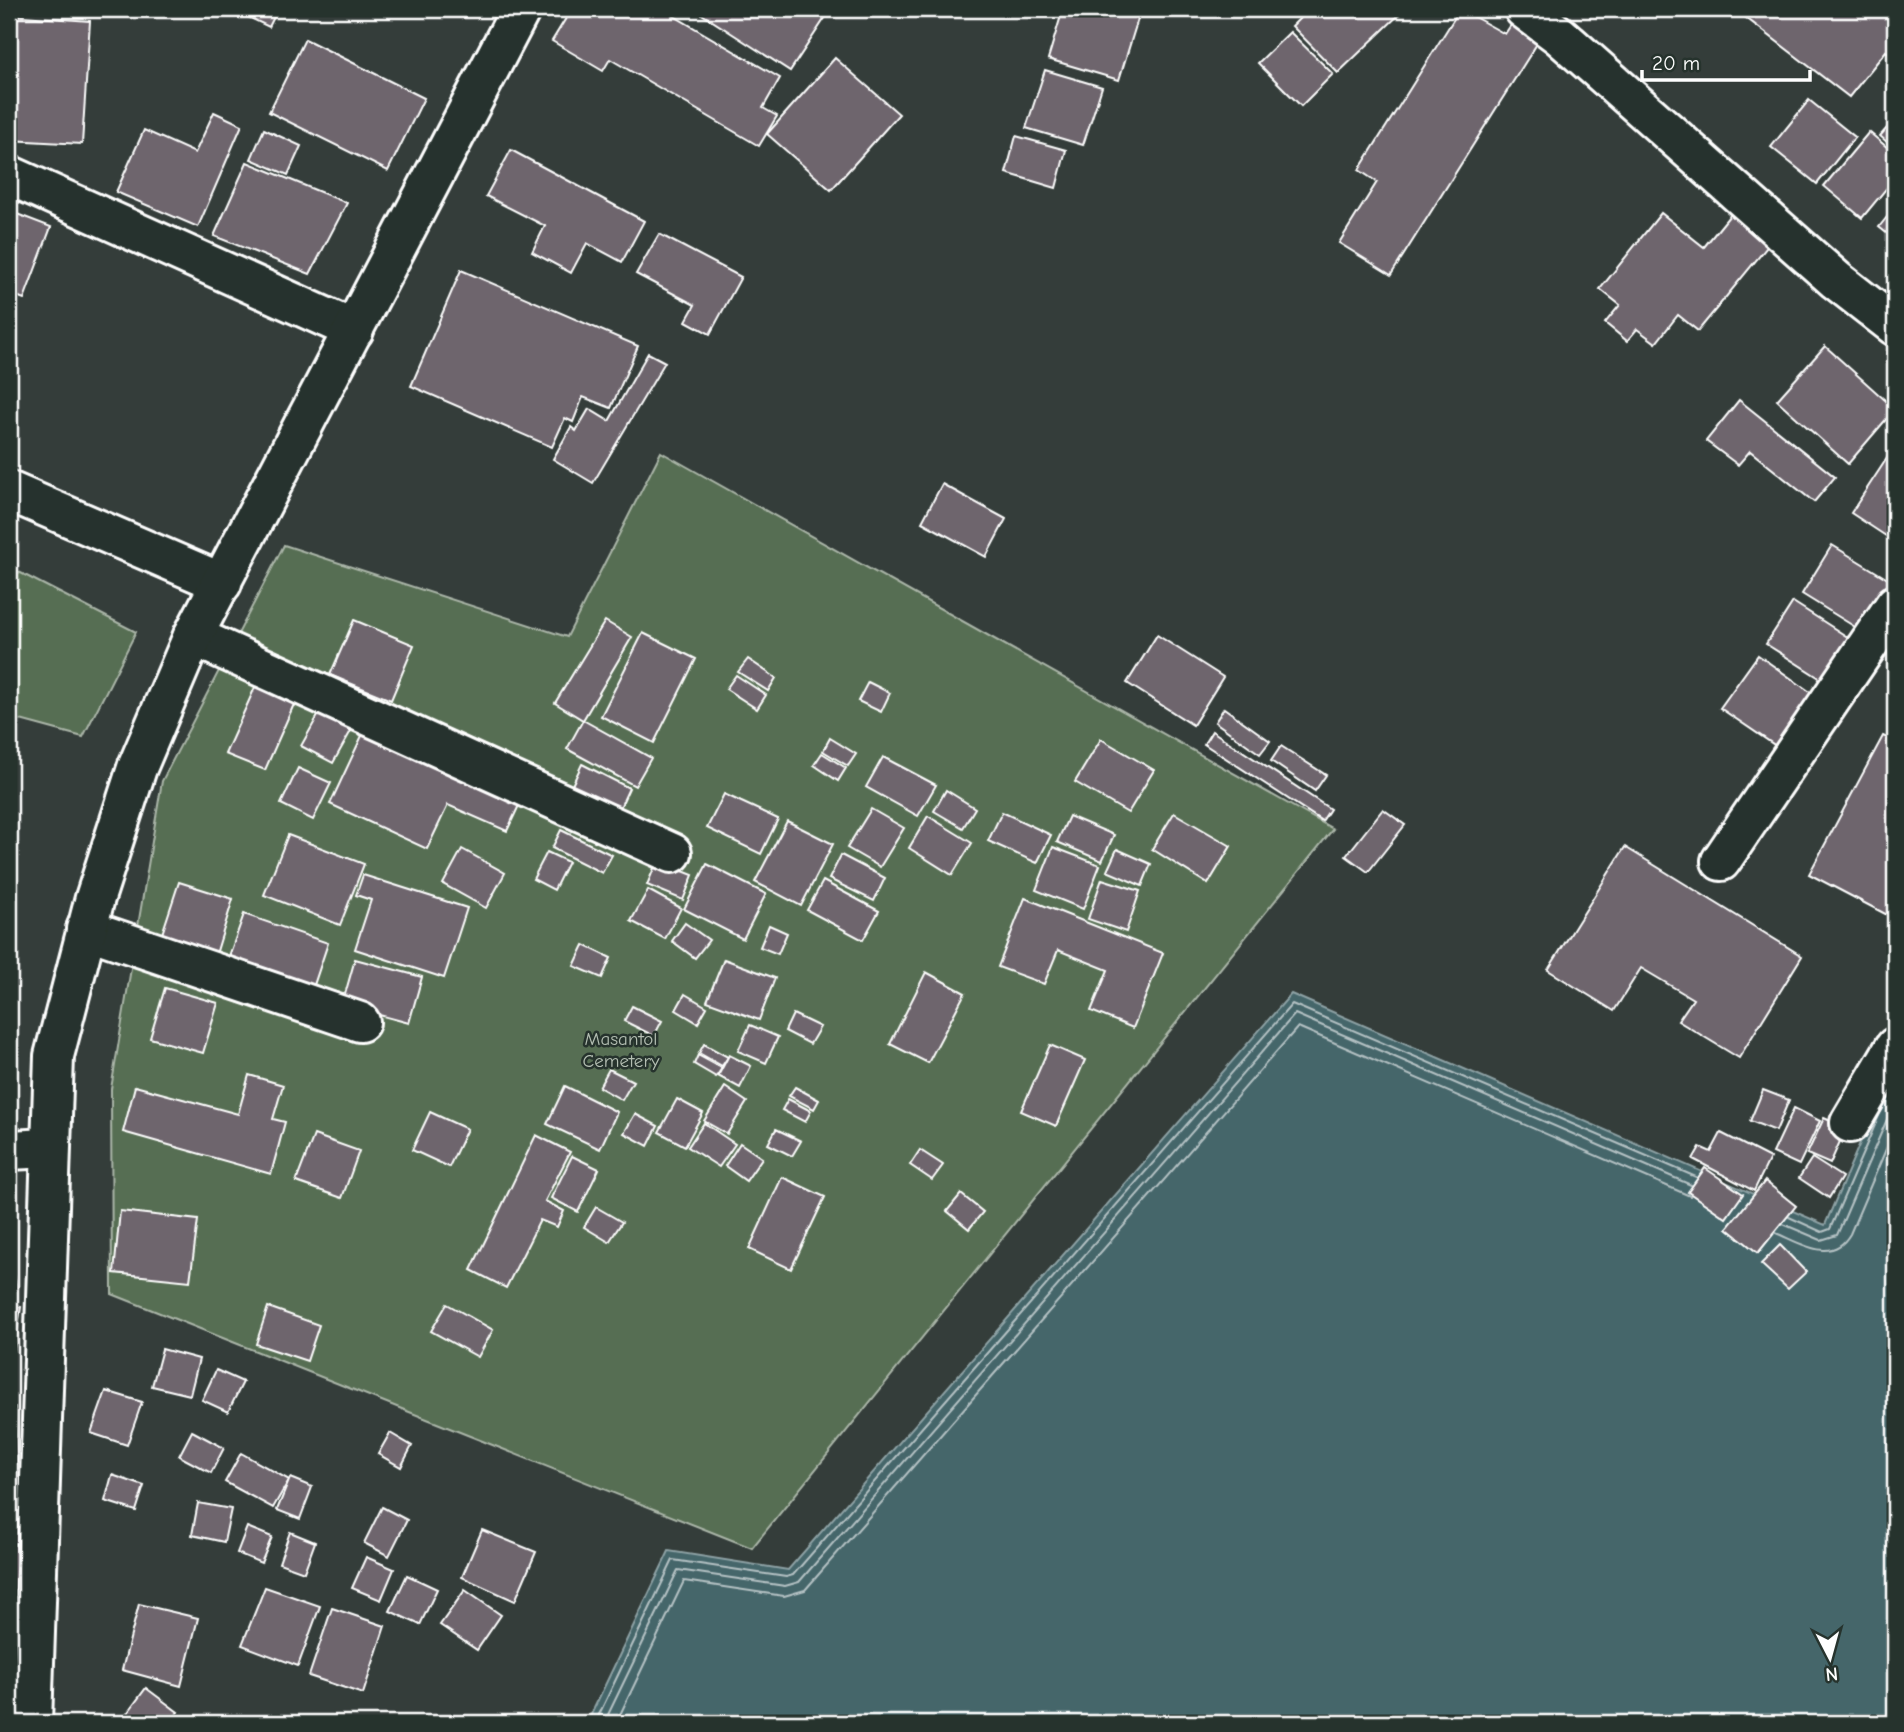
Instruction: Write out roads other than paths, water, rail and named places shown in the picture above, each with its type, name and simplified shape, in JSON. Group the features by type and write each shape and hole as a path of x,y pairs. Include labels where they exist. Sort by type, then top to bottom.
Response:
{"street":[{"path":"32,1723 54,1056 86,929 136,768 193,636 521,9"},
{"path":"1524,9 1560,36 1836,280 1895,326"},
{"path":"9,175 354,330"},
{"path":"9,491 222,583"},
{"path":"1721,861 1895,605"},
{"path":"193,636 672,852"},
{"path":"86,929 360,1022"},
{"path":"1850,1123 1895,1047"},
{"path":"9,1150 50,1148"}],"water":[{"path":"1291,994 1825,1225 1895,1061 1895,1723 587,1723 669,1551 788,1570"}],"park label":[{"name":"Masantol Cemetery","path":"621,1049"}]}
